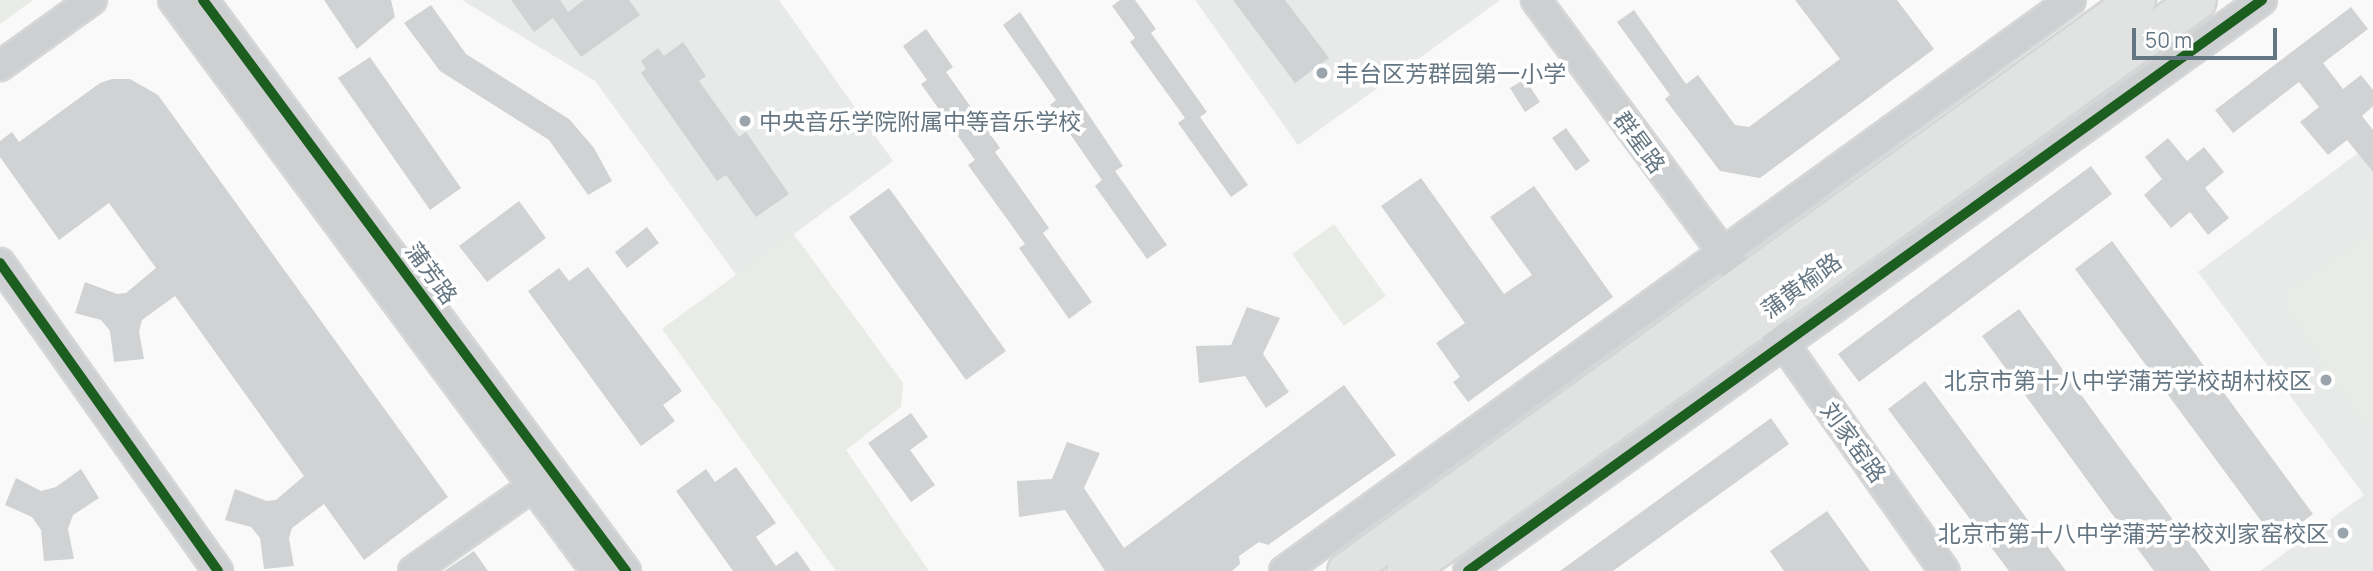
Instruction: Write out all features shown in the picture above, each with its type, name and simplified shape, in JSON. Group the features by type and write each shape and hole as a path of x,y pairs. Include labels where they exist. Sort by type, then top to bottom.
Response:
{"main road":[{"name":"蒲黄榆路","path":"1405,571 2136,0"},
{"name":"蒲黄榆路","path":"1346,571 2197,0"}],"street":[{"path":"0,66 92,0"},
{"name":"蒲芳路","path":"173,0 596,571"},
{"name":"蒲芳路","path":"204,0 626,571"},
{"name":"群星路","path":"1536,0 1754,298"},
{"path":"1284,571 2071,0"},
{"path":"1468,571 2262,0"},
{"path":"0,264 218,571"},
{"name":"刘家窑路","path":"1754,298 1784,345 1945,571"},
{"path":"413,571 533,486"}],"shaded area":[{"path":"0,0 33,0 0,24"},
{"name":"中央音乐学院附属中等音乐学校","path":"462,0 779,0 893,161 737,276 595,81"},
{"name":"丰台区芳群园第一小学","path":"1195,0 1499,0 1499,1 1298,145"},
{"name":"北京市第十八中学蒲芳学校胡村校区","path":"2373,142 2373,571 2260,571 2364,495 2198,272"},
{"path":"1334,224 1386,296 1344,326 1292,254"},
{"path":"2373,231 2373,426 2361,420 2288,310 2285,293"},
{"path":"793,233 903,383 901,407 846,450 929,571 836,571 662,329"}],"building":[{"path":"324,0 391,0 395,17 357,49"},
{"path":"511,0 560,0 568,12 584,0 629,0 640,15 581,57 553,18 534,32"},
{"path":"1120,0 1135,0 1156,29 1151,33 1207,112 1200,117 1248,185 1231,197 1178,123 1185,118 1130,42 1135,38 1112,6"},
{"path":"1233,0 1285,0 1329,58 1295,83"},
{"path":"1795,0 1897,0 1934,49 1760,178 1720,171 1665,99 1670,95 1617,22 1634,10 1686,84 1698,75 1735,125 1749,127 1840,59"},
{"path":"431,5 466,54 569,119 594,148 612,181 588,195 549,140 440,71 404,23"},
{"path":"2351,7 2368,29 2323,63 2343,89 2361,75 2373,90 2373,106 2362,116 2373,130 2373,172 2347,140 2328,155 2300,122 2319,107 2299,82 2233,133 2215,110"},
{"path":"1020,12 1123,166 1115,171 1167,245 1147,259 1095,186 1102,180 1050,105 1056,100 1003,25"},
{"path":"926,29 953,67 946,72 1000,148 995,152 1049,228 1043,233 1092,302 1069,319 1019,248 1025,244 968,165 975,160 921,84 927,80 903,46"},
{"path":"683,42 706,76 699,81 739,137 746,132 789,194 756,217 726,175 717,181 641,73 646,69 641,61 658,48 664,56"},
{"path":"370,57 461,188 430,210 338,78"},
{"path":"112,79 130,79 158,95 448,497 364,560 324,504 292,528 289,538 294,566 264,569 260,538 251,527 225,520 235,489 267,501 276,500 304,476 175,296 142,320 139,331 144,359 114,362 110,331 101,320 75,313 85,282 117,294 126,293 156,268 109,203 59,240 0,157 0,141 12,132 19,142 100,83"},
{"path":"1525,79 1540,102 1525,112 1510,88"},
{"path":"1566,128 1590,161 1576,171 1552,138"},
{"path":"2168,138 2187,161 2204,147 2224,172 2205,188 2229,218 2208,235 2190,212 2171,228 2144,195 2162,179 2145,157"},
{"path":"2091,166 2112,194 1859,382 1838,354"},
{"path":"1421,178 1504,294 1532,275 1490,217 1534,186 1613,297 1468,402 1453,382 1460,377 1436,343 1465,323 1381,206"},
{"path":"889,188 1006,351 966,380 849,217"},
{"path":"519,201 546,238 487,282 459,246"},
{"path":"647,227 659,243 627,268 615,252"},
{"path":"2112,241 2313,514 2276,541 2075,269"},
{"path":"588,267 682,391 663,405 675,421 641,446 528,291 559,268 569,281"},
{"path":"1247,307 1280,318 1263,354 1289,392 1266,408 1245,376 1199,383 1196,346 1231,345"},
{"path":"2019,309 2211,571 2154,571 2090,484 1982,336"},
{"path":"1925,381 2066,571 2009,571 1888,409"},
{"path":"1344,385 1396,455 1268,545 1259,542 1239,556 1240,564 1232,571 1105,571 1065,510 1019,517 1017,481 1052,479 1067,442 1100,453 1084,488 1124,548"},
{"path":"911,413 928,437 910,450 935,485 911,502 868,443"},
{"path":"1771,418 1789,444 1613,571 1560,571"},
{"path":"736,467 776,523 756,537 776,566 797,551 811,571 733,571 676,491 706,469 715,482"},
{"path":"81,469 99,498 73,515 68,529 74,559 44,561 41,530 32,517 5,505 16,478 41,491 56,487"},
{"path":"1827,511 1870,571 1784,571 1770,551"},
{"path":"474,551 488,571 444,571"}],"cycle path":[{"path":"203,0 626,571"},
{"path":"1468,571 2262,0"},
{"path":"0,263 218,571"}],"place":[{"name":"丰台区芳群园第一小学","path":"1322,73"},
{"name":"中央音乐学院附属中等音乐学校","path":"745,121"},
{"name":"北京市第十八中学蒲芳学校胡村校区","path":"2326,380"},
{"name":"北京市第十八中学蒲芳学校刘家窑校区","path":"2343,533"}]}
